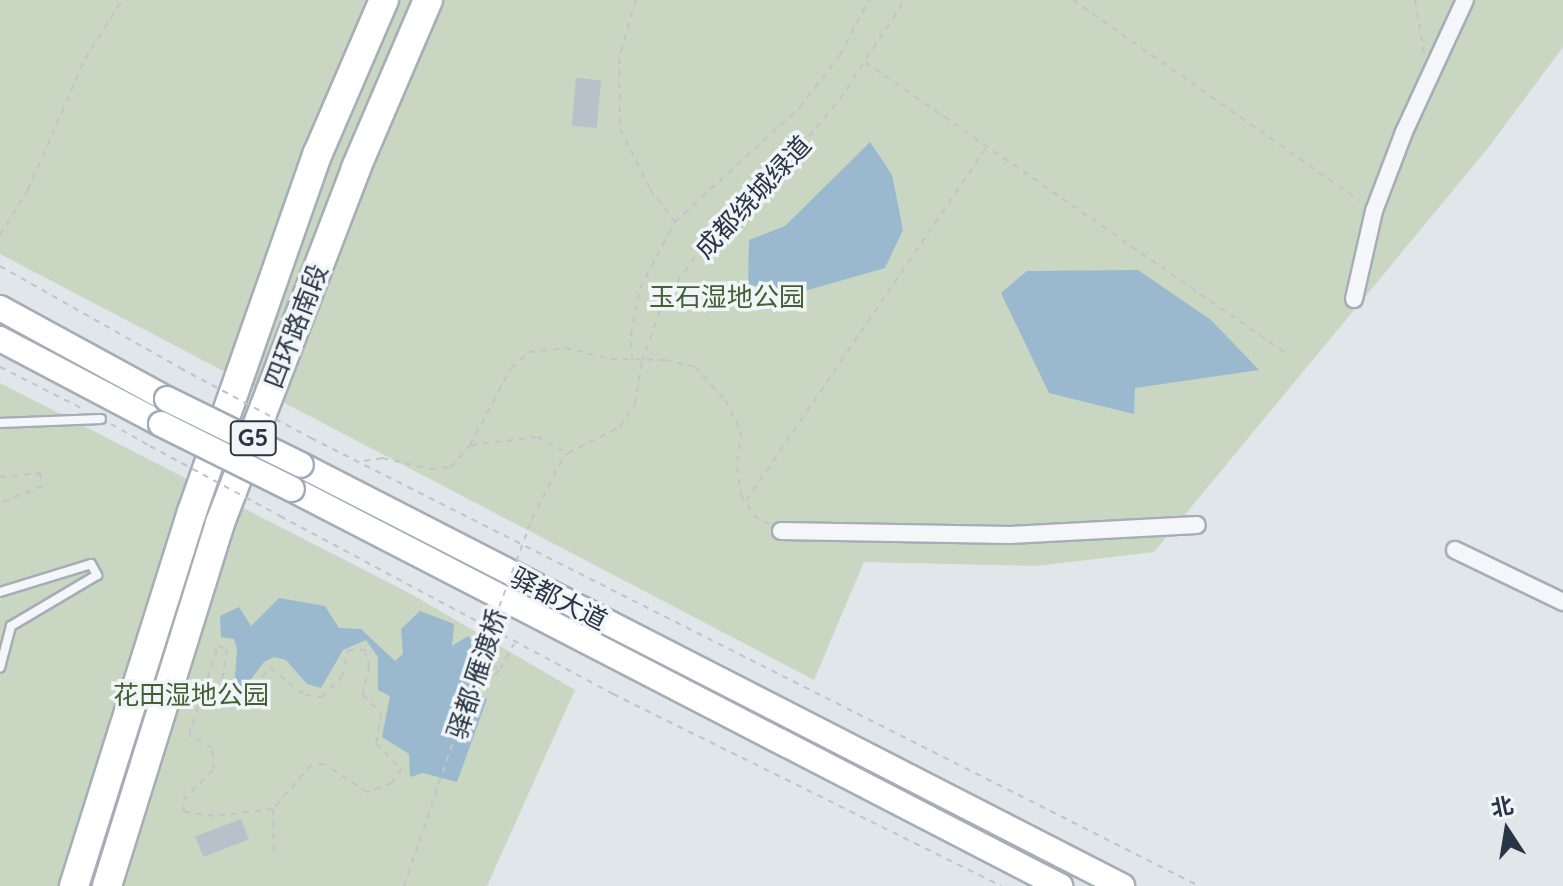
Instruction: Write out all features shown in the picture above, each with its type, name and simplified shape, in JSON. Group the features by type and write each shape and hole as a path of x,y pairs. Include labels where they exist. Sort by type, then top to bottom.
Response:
{"highway":[{"name":"四环路南段","path":"74,886 203,482 318,153 384,0"},
{"name":"四环路南段","path":"107,886 220,523 356,168 428,0"}],"main road":[{"name":"驿都大道","path":"0,308 167,399 1122,886"},
{"name":"驿都大道","path":"0,339 156,435 292,489 1060,886"}],"street":[{"path":"1354,299 1374,211 1432,65 1465,0"},
{"path":"781,531 1010,535 1197,525"},
{"path":"1455,550 1563,602"}],"lane":[{"path":"0,423 101,419"},
{"path":"0,592 91,564 97,575 11,626 0,668"}],"path":[{"path":"0,235 28,190 85,59 122,0"},
{"path":"636,0 619,58 620,129 650,189 675,222"},
{"path":"632,361 631,335 640,288 675,222 800,107 840,55 869,0"},
{"name":"成都绕城绿道","path":"559,465 568,453 620,427 635,404 642,362 663,301 709,238 778,173 864,62 905,0"},
{"path":"1073,0 1374,211"},
{"path":"1415,0 1420,48 1432,65"},
{"path":"864,62 1287,354"},
{"path":"746,502 987,146"},
{"path":"0,266 311,438 1199,886"},
{"path":"362,463 382,458 431,469 451,467 470,445 511,368 529,352 565,348 632,361 695,367 725,400 741,432 737,467 746,502 754,516 781,531"},
{"path":"0,367 101,419 156,435 280,516 515,643 1001,886"},
{"path":"470,445 537,437 568,453"},
{"name":"驿都·雁渡桥","path":"404,886 532,519 559,465"},
{"path":"0,477 40,473 42,486 0,503"},
{"path":"481,668 493,665 499,670 493,677 487,672 492,665 500,669 515,643"},
{"path":"273,809 214,816 184,812 183,800 214,769 212,748 189,735 218,646 227,649 220,694 236,699 248,696 270,668 305,695 322,697 342,677 348,650 365,650 369,666 363,695 381,713 376,744 402,769 398,777 380,790 367,792 324,764 311,765 273,809 274,853"}],"green space":[{"name":"玉石湿地公园","path":"0,0 1563,0 1563,47 1488,148 1154,552 1037,566 864,562 814,680 0,254"},
{"name":"花田湿地公园","path":"0,383 411,594 575,690 487,886 0,886"}],"water":[{"path":"870,142 892,175 903,230 885,268 801,292 748,285 749,240 785,226"},
{"path":"1138,270 1211,320 1259,370 1135,388 1134,414 1049,393 1001,293 1027,271"},
{"path":"279,598 325,606 339,628 361,629 395,661 403,654 401,629 420,611 454,624 452,646 468,636 483,653 470,689 487,699 457,782 423,773 410,777 409,754 382,737 390,696 378,690 378,657 366,640 343,650 321,688 307,684 286,660 274,657 264,662 242,691 234,692 237,649 234,639 221,637 220,616 239,607 251,626"}],"building":[{"path":"576,78 601,80 597,128 572,126"},
{"path":"241,819 249,840 203,857 195,837"}]}
